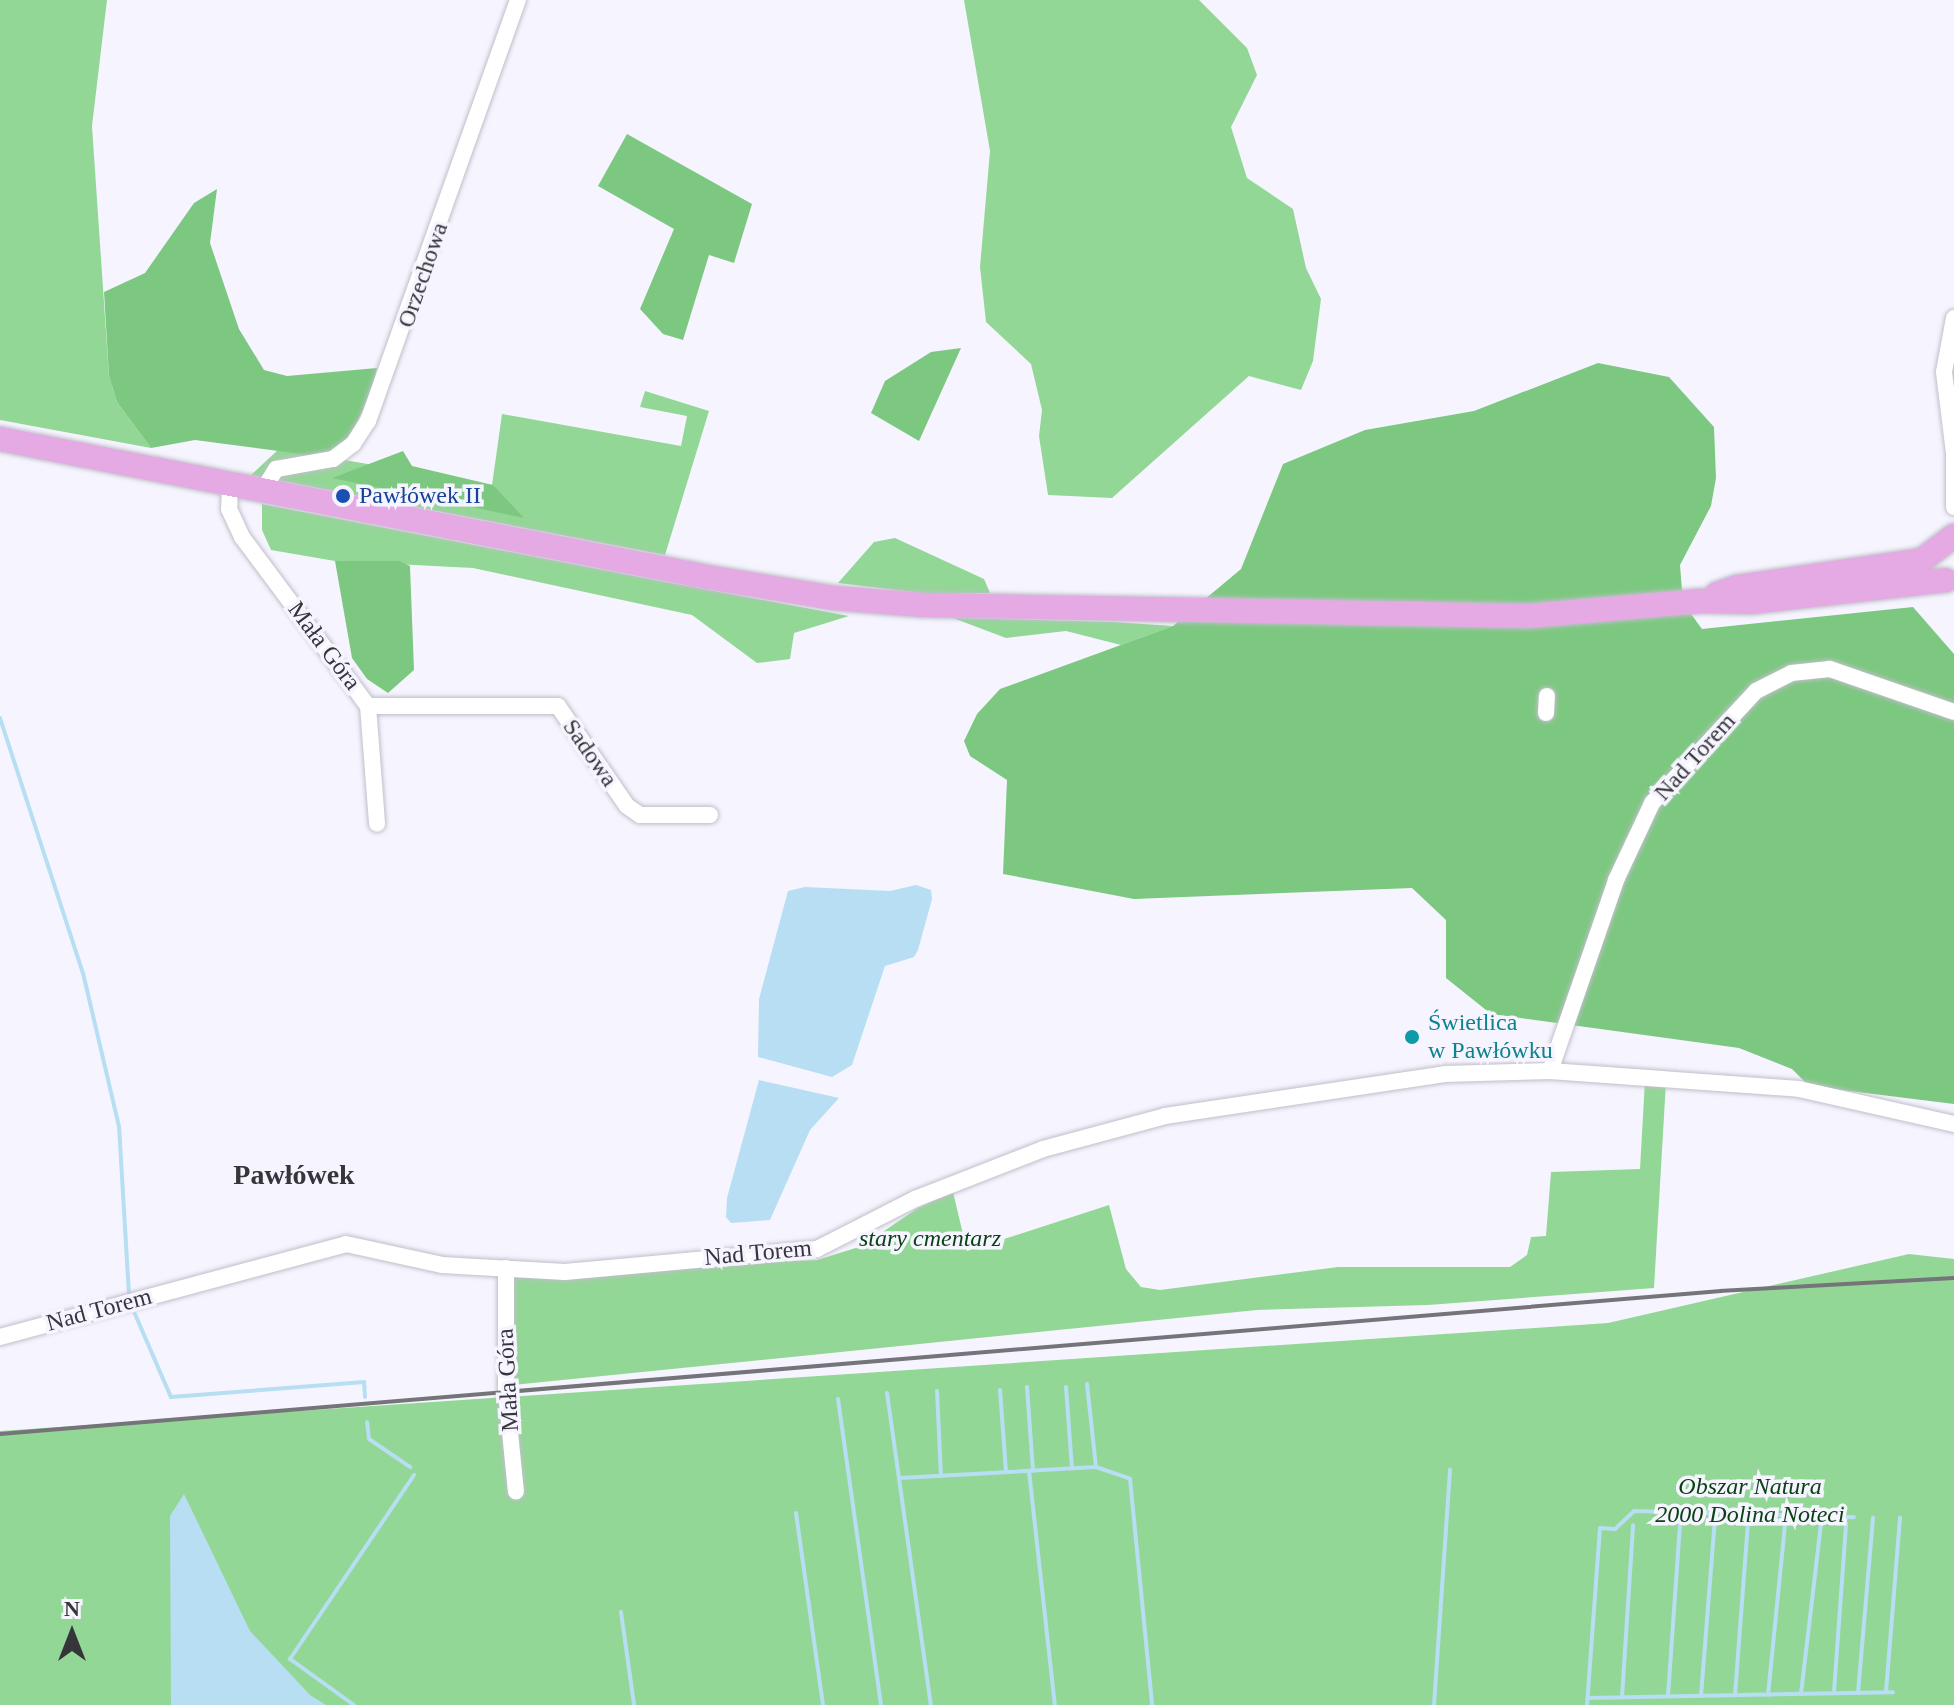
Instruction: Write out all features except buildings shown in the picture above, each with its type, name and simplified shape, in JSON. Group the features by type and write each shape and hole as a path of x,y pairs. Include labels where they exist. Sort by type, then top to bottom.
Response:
{"highway":[{"path":"0,439 707,577 857,600 1452,616 1571,613 1700,601 1751,602 1907,581 1950,584 1948,538"},
{"path":"1700,601 1737,587 1922,560 1948,538"}],"street":[{"name":"Orzechowa","path":"263,490 276,469 333,459 353,444 368,421 518,0"},
{"path":"1954,318 1944,372 1954,454 1954,507"},
{"name":"Mała Góra","path":"230,485 229,509 242,537 368,706 377,824"},
{"name":"Nad Torem","path":"1550,1071 1616,880 1652,803 1750,696 1791,673 1830,669 1954,712"},
{"name":"Sadowa","path":"368,706 558,706 627,806 640,815 710,815"},
{"name":"Nad Torem","path":"0,1337 346,1244 442,1265 591,1270 817,1249 915,1199 1043,1149 1165,1116 1445,1074 1550,1071 1799,1089 1954,1124"},
{"name":"Mała Góra","path":"506,1268 506,1392 516,1492"}],"green space":[{"path":"0,0 107,0 92,126 109,376 117,402 151,448 0,420"},
{"path":"964,0 1199,0 1247,48 1257,75 1231,127 1247,178 1293,209 1306,268 1321,299 1313,361 1301,390 1249,376 1112,498 1048,495 1039,436 1042,410 1031,364 986,322 980,267 990,151"},
{"path":"627,134 752,204 734,263 709,255 683,340 663,334 640,309 674,229 598,186"},
{"path":"217,189 210,243 239,329 264,370 287,376 377,368 371,394 349,438 324,457 195,440 151,448 117,402 109,376 104,292 145,273 194,203"},
{"path":"961,348 919,441 871,413 885,381 931,352"},
{"path":"1598,363 1669,377 1714,427 1716,478 1711,506 1680,565 1683,603 1702,629 1913,607 1954,654 1954,1104 1809,1086 1792,1069 1739,1048 1491,1014 1446,978 1446,920 1412,888 1134,899 1003,874 1007,780 970,756 964,741 977,714 1000,689 1173,626 1241,569 1283,464 1365,430 1474,411"},
{"path":"645,391 709,411 665,555 251,475 279,449 492,485 502,414 681,446 687,416 640,407"},
{"path":"403,451 412,466 493,485 524,518 332,478"},
{"path":"262,504 849,616 794,633 790,659 757,663 692,615 473,568 335,561 271,550 262,530"},
{"path":"895,538 984,579 990,593 929,594 838,583 874,542"},
{"path":"335,561 399,561 410,566 414,670 388,693 367,679 352,658"},
{"path":"953,618 1173,626 1121,645 1066,631 1006,638"},
{"name":"stary cmentarz","path":"1645,1080 1666,1082 1654,1288 1428,1305 1257,1310 513,1385 513,1274 817,1260 862,1246 918,1208 953,1192 967,1251 1109,1205 1126,1269 1141,1287 1160,1290 1338,1267 1510,1267 1527,1255 1531,1237 1546,1236 1551,1172 1640,1169"},
{"name":"Obszar Natura 2000 Dolina Noteci","path":"1909,1254 1954,1259 1954,1705 0,1705 0,1431 1608,1323"}],"water":[{"path":"916,885 931,890 932,899 918,950 914,957 885,966 852,1065 832,1077 758,1057 759,999 788,891 805,887 890,891"},
{"path":"759,1080 839,1098 810,1130 770,1220 731,1223 726,1217 727,1198"},
{"path":"184,1494 250,1631 310,1695 326,1705 171,1705 170,1516"}],"waterway":[{"path":"1954,363 1954,388"},
{"path":"0,718 83,973 119,1126 129,1294"},
{"path":"135,1314 171,1397 364,1382 365,1397"},
{"path":"1087,1384 1096,1467"},
{"path":"1027,1387 1033,1471"},
{"path":"1066,1387 1072,1468"},
{"path":"1000,1390 1006,1471"},
{"path":"937,1391 941,1476"},
{"path":"887,1393 931,1705"},
{"path":"838,1399 881,1705"},
{"path":"367,1422 369,1439 410,1467"},
{"path":"900,1478 1096,1467 1130,1479 1152,1705"},
{"path":"1434,1705 1450,1470"},
{"path":"1029,1471 1055,1705"},
{"path":"354,1705 290,1659 414,1475"},
{"path":"1587,1705 1600,1528 1615,1529 1634,1511 1854,1517"},
{"path":"796,1513 823,1705"},
{"path":"1858,1693 1873,1518"},
{"path":"1886,1692 1900,1518"},
{"path":"1701,1696 1715,1519"},
{"path":"1668,1696 1680,1523"},
{"path":"1735,1695 1748,1523"},
{"path":"1801,1694 1821,1523"},
{"path":"1834,1692 1846,1523"},
{"path":"1768,1695 1785,1524"},
{"path":"1622,1697 1633,1525"},
{"path":"621,1612 634,1705"},
{"path":"1588,1698 1893,1692"}],"railway":[{"path":"0,1434 1721,1291 1954,1278"}],"place":[{"name":"Pawłówek II","path":"343,496"},
{"name":"Świetlica w Pawłówku","path":"1412,1037"}],"district":[{"name":"Pawłówek","path":"294,1175"}]}
